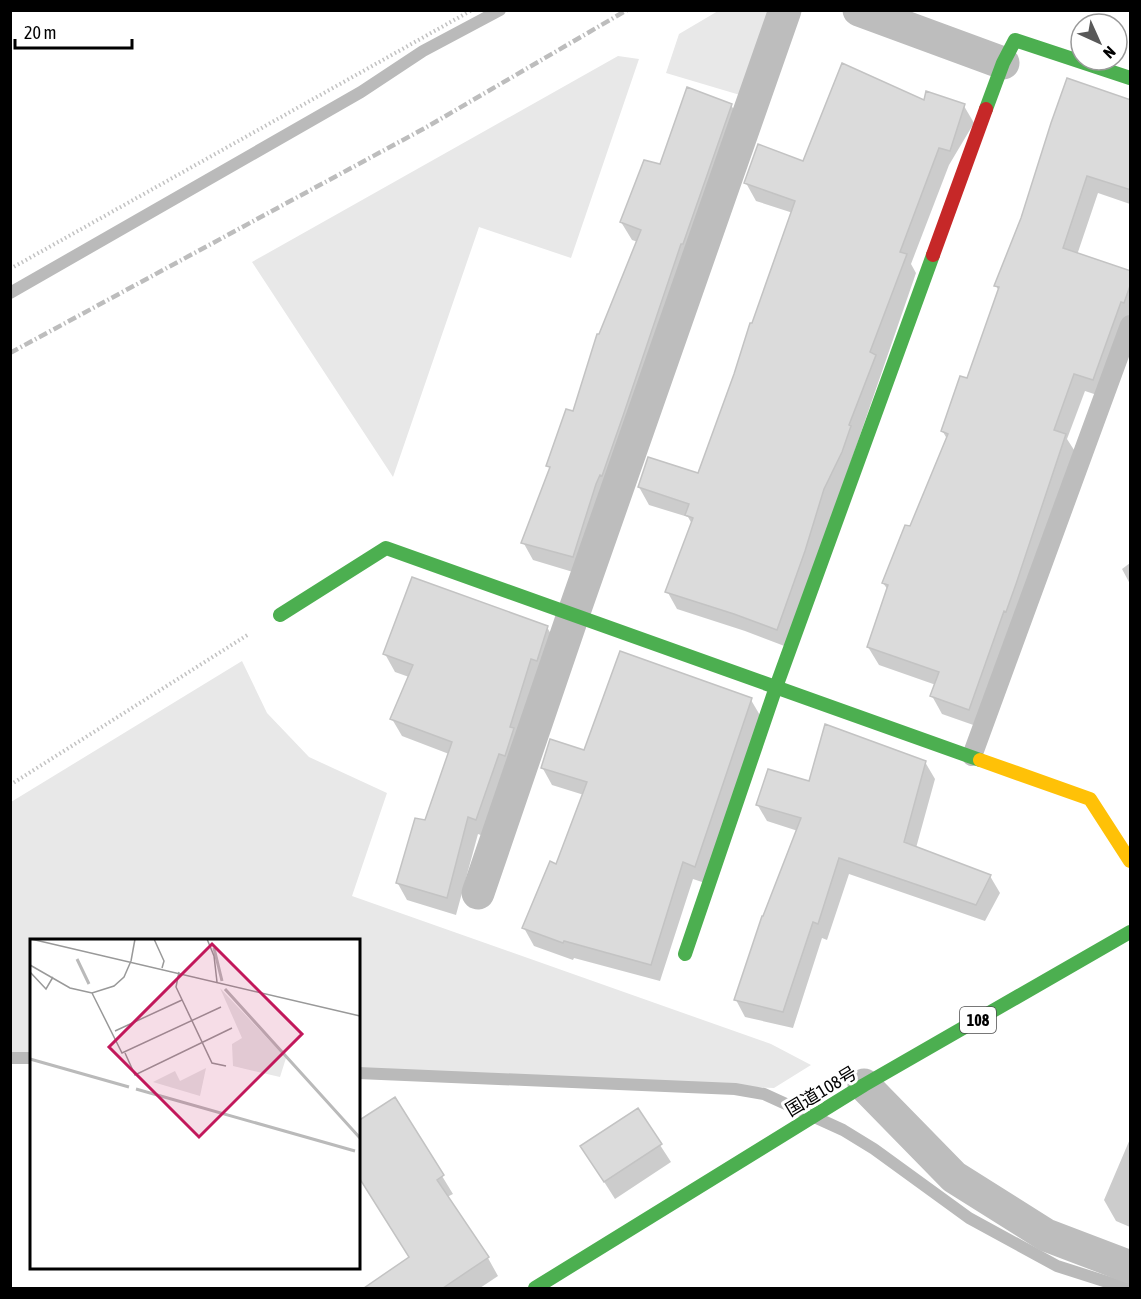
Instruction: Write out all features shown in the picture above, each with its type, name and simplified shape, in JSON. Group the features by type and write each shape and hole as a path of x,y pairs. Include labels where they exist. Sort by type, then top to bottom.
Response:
{"main road":[{"path":"685,954 776,687 1003,63 1015,40 1131,78"},
{"path":"280,615 386,548 1090,799 1131,861"},
{"name":"国道108号","path":"535,1288 864,1085 1131,932"}],"street":[{"path":"478,893 785,10"},
{"path":"859,10 1003,63"},
{"path":"864,1085 954,1177 1046,1235 1131,1267"}],"lane":[{"path":"972,756 1131,325"}],"path":[{"path":"10,269 472,10"},
{"path":"10,785 280,615"}],"shaded area":[{"path":"718,11 771,11 740,95 666,73 679,34"},
{"path":"618,56 639,59 571,258 479,227 393,477 252,262"},
{"path":"242,661 267,713 309,757 387,793 352,896 771,1044 811,1065 774,1088 360,1069 360,939 30,939 30,1053 11,1052 11,802"}],"building":[{"path":"842,63 924,100 926,91 965,104 950,151 939,148 900,252 907,254 870,352 876,355 849,425 851,426 842,452 824,489 777,630 665,592 693,518 685,515 689,504 638,487 648,457 698,473 795,201 744,183 758,144 803,161"},
{"path":"1067,78 1131,100 1131,190 1087,176 1063,248 1131,271 1131,283 1124,303 1121,302 1093,380 1074,374 1054,430 1066,434 1016,584 1006,612 1004,611 969,710 930,696 939,672 867,647 888,585 882,583 905,525 910,526 948,434 941,431 960,376 967,378 999,287 994,286 1021,218"},
{"path":"687,87 732,104 683,244 681,244 602,476 600,475 596,484 573,557 521,543 550,467 546,466 566,409 573,411 597,334 599,334 641,230 620,222 644,160 660,164"},
{"path":"412,577 548,626 537,661 531,659 510,727 514,728 505,756 499,754 476,820 468,817 447,898 396,883 415,818 425,820 452,742 390,719 413,665 383,654"},
{"path":"620,651 752,698 695,867 683,862 651,965 564,941 563,943 522,928 550,861 556,864 587,782 541,768 550,739 584,750"},
{"path":"825,724 926,761 904,842 991,875 976,905 839,858 818,924 813,922 783,1012 734,1000 762,916 801,818 756,805 768,769 809,781"},
{"path":"395,1097 444,1175 437,1180 489,1257 443,1288 364,1288 409,1257 360,1179 360,1120"},
{"path":"638,1108 662,1144 604,1182 580,1146"}],"waterway":[{"path":"10,293 361,92 423,51 500,10"},
{"path":"10,1058 30,1058"},
{"path":"360,1073 735,1089 764,1094 843,1130 874,1149 969,1218 1057,1266 1126,1288"}],"railway":[{"path":"10,353 425,128 627,10"}],"traffic: fast":[{"path":"986,109 1003,63 1015,40 1130,78"},
{"path":"685,954 776,687 933,255"},
{"path":"280,615 386,548 980,760"},
{"path":"535,1288 864,1085 1130,932"}],"traffic: slow":[{"path":"980,760 1090,799 1130,861"}],"traffic: jam":[{"path":"933,255 986,109"}]}
